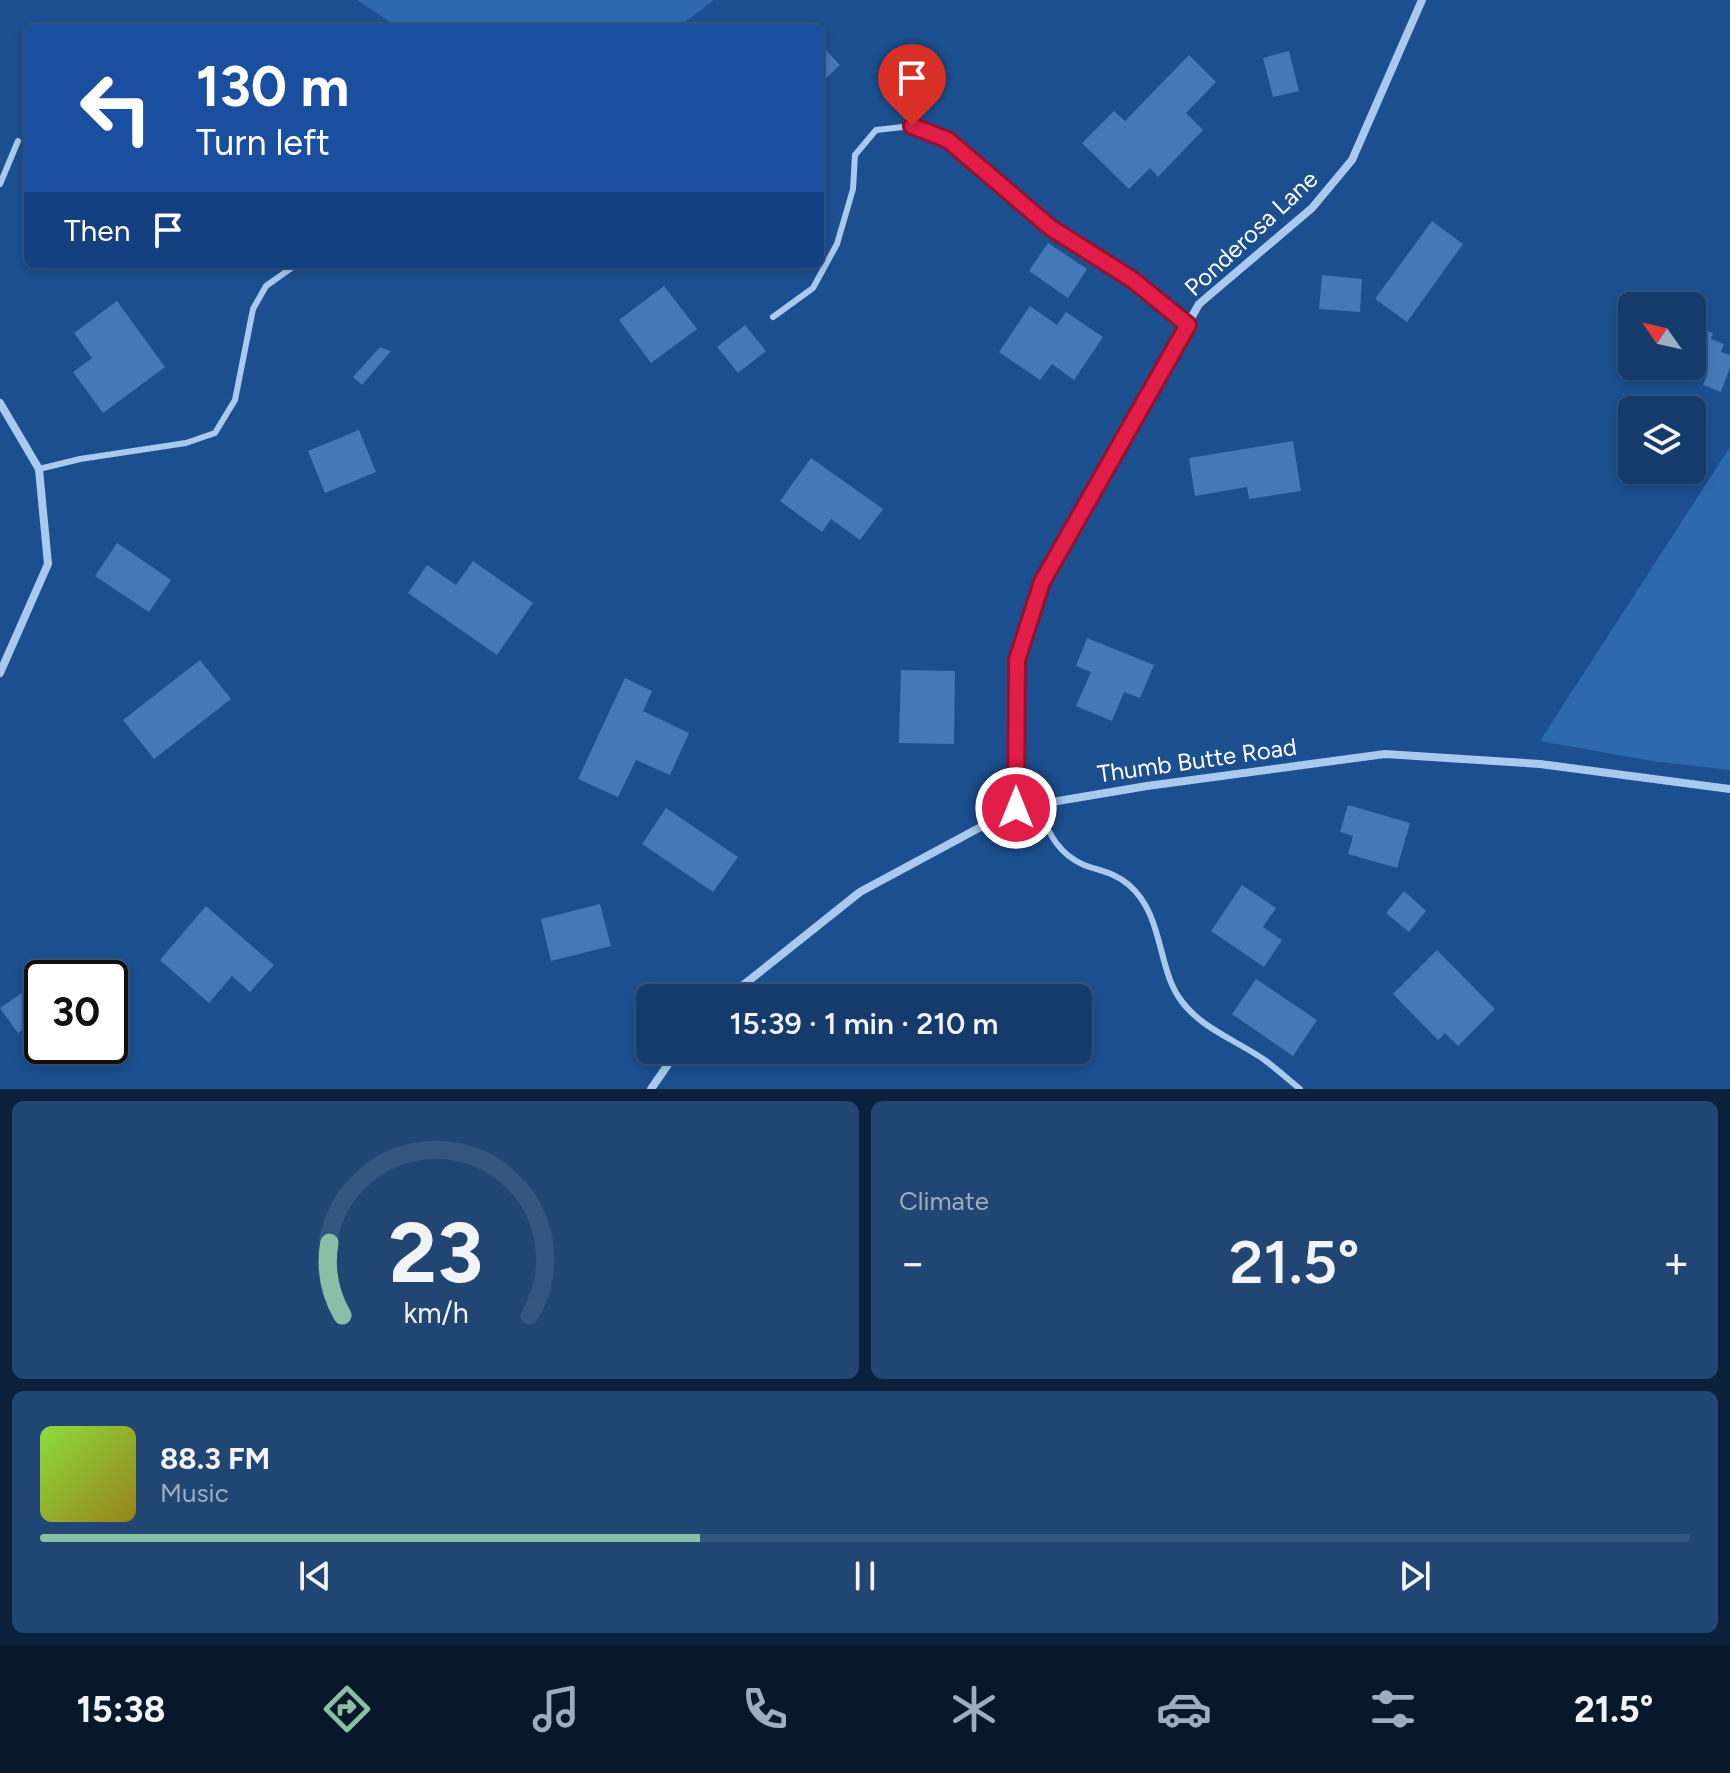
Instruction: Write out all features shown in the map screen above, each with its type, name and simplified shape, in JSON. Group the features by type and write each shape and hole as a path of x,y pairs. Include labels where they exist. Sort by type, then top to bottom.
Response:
{"street":[{"name":"Ponderosa Lane","path":"1016,808 1017,660 1042,582 1199,304 1312,208 1352,160 1422,0"},
{"path":"0,403 39,469 48,564 0,673"},
{"name":"Thumb Butte Road","path":"745,984 860,892 1016,808 1036,804 1385,754 1540,764 1730,789"},
{"path":"651,1089 668,1064"}],"lane":[{"path":"824,268 837,244 853,189 855,155 876,130 912,126 948,140 1051,228 1133,280 1188,325"},
{"path":"0,184 18,141"},
{"path":"39,469 80,459 186,443 215,433 235,400 253,309 266,286 291,268"},
{"path":"773,317 813,288 824,268"},
{"path":"1036,804 1053,841 1065,854 1113,874 1130,885 1144,902 1176,994 1192,1015 1265,1061 1300,1089"}],"shaded area":[{"path":"357,0 714,0 682,24 393,24"},
{"path":"1730,447 1730,770 1652,761 1540,741"}],"building":[{"path":"824,48 840,65 824,80"},
{"path":"1289,51 1299,91 1273,97 1263,58"},
{"path":"1189,55 1216,82 1186,113 1203,130 1158,177 1150,168 1129,189 1082,143 1114,111 1125,121"},
{"path":"1432,221 1463,244 1407,322 1375,299"},
{"path":"1048,243 1087,269 1068,298 1029,271"},
{"path":"1322,275 1362,279 1360,312 1319,309"},
{"path":"664,286 697,329 651,363 619,320"},
{"path":"117,301 165,367 103,413 73,372 92,358 74,333"},
{"path":"1030,306 1057,325 1066,312 1103,337 1074,380 1052,364 1040,380 999,352"},
{"path":"745,325 766,351 738,373 717,347"},
{"path":"1706,330 1713,333 1711,339 1724,344 1721,352 1730,355 1730,367 1721,392 1703,385 1708,372"},
{"path":"380,347 391,351 362,385 353,377"},
{"path":"359,430 376,472 325,493 308,451"},
{"path":"1293,441 1301,491 1249,499 1247,487 1195,496 1189,458"},
{"path":"811,458 883,509 860,540 831,519 822,532 780,501"},
{"path":"117,543 171,580 149,612 95,576"},
{"path":"473,561 533,603 497,655 408,593 427,565 456,585"},
{"path":"1087,638 1154,665 1140,698 1124,692 1112,721 1076,706 1091,672 1076,666"},
{"path":"200,660 231,699 154,759 123,720"},
{"path":"901,670 955,671 954,744 899,743"},
{"path":"625,678 652,691 643,711 689,733 670,775 636,760 618,797 578,779"},
{"path":"1348,805 1410,823 1397,868 1348,854 1353,836 1340,832"},
{"path":"666,808 738,857 713,892 642,844"},
{"path":"1242,885 1276,908 1263,927 1282,940 1264,967 1211,931"},
{"path":"1404,891 1426,911 1409,932 1386,913"},
{"path":"600,904 611,946 551,961 541,919"},
{"path":"206,906 274,965 250,992 232,976 209,1003 160,960"},
{"path":"1437,950 1495,1009 1458,1046 1445,1033 1438,1040 1393,994"},
{"path":"1256,979 1317,1020 1293,1056 1232,1014"},
{"path":"22,993 24,1029 18,1033 0,1008"}],"route":[{"path":"912,126 948,140 1051,228 1133,280 1188,325 1042,582 1017,660 1016,808"}]}
